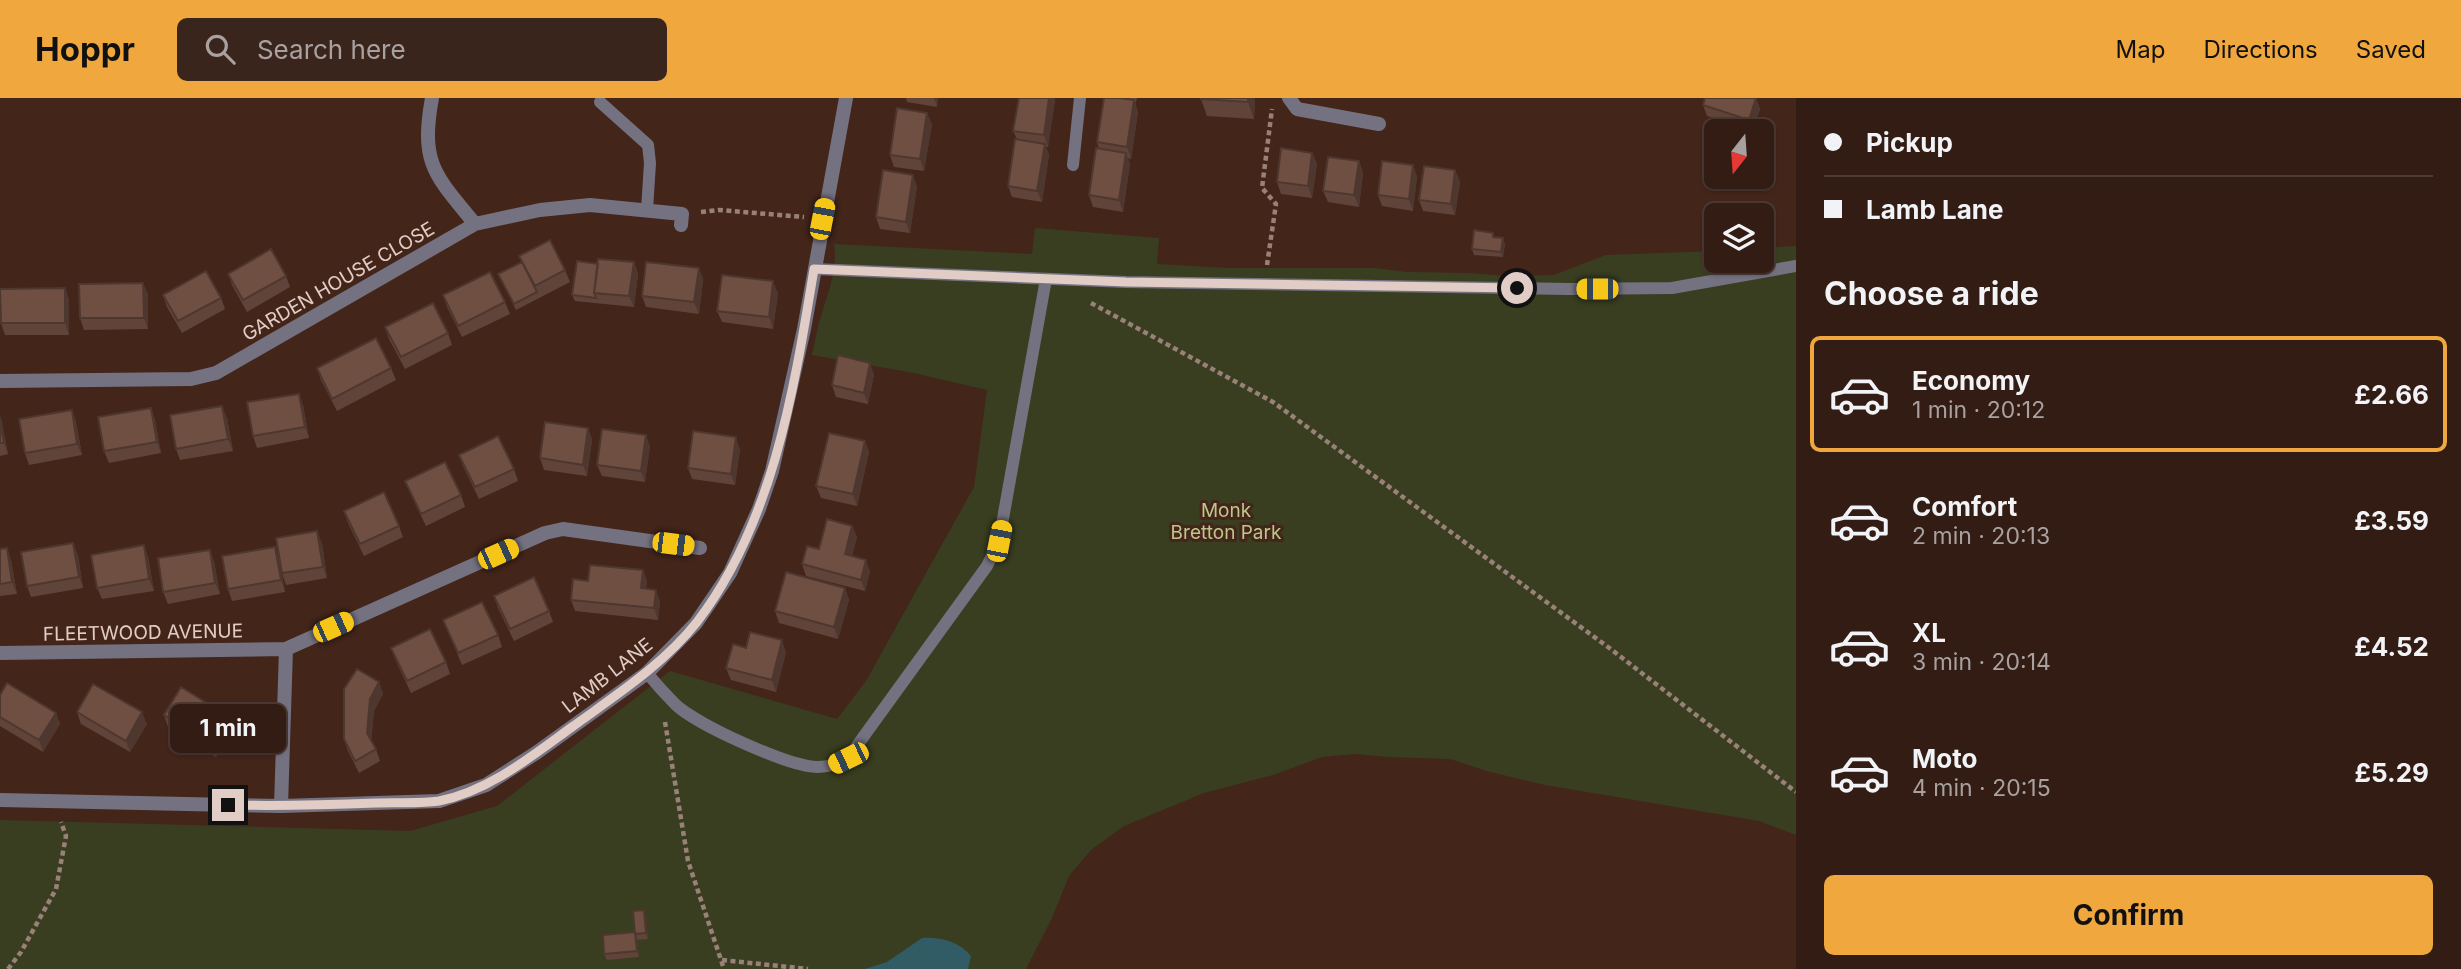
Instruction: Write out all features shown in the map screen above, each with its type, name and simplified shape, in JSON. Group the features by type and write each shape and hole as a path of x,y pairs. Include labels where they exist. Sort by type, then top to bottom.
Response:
{"street":[{"path":"432,98 426,128 429,156 440,181 475,224"},
{"name":"LAMB LANE","path":"0,800 281,806 439,801 486,785 536,753 647,673 696,623 730,573 759,509 772,471 804,329 846,98"},
{"path":"1289,98 1297,109 1379,124"},
{"name":"GARDEN HOUSE CLOSE","path":"0,381 191,379 216,373 475,224 540,210 590,205 647,210 681,220"},
{"name":"FLEETWOOD AVENUE","path":"0,653 286,649 545,533 563,529 700,548"},
{"path":"281,806 286,649"}],"lane":[{"path":"1073,165 1080,98"},
{"path":"600,102 648,145 650,163 647,210"},
{"path":"814,269 1126,282 1652,289 1672,288 1796,266"},
{"path":"647,673 677,706 702,722 776,756 815,767 833,766 848,758 987,566 999,541 1046,279"}],"path":[{"path":"1265,284 1276,204 1262,188 1273,98"},
{"path":"681,220 719,210 822,219"},
{"path":"1082,298 1272,402 1608,647 1796,792"},
{"path":"658,685 688,861 724,969"},
{"path":"8,969 21,953 56,889 66,836 61,821 68,801"},
{"path":"722,960 808,969"}],"green space":[{"name":"Monk Bretton Park","path":"1035,228 1159,238 1157,264 1228,268 1375,268 1508,276 1554,275 1606,255 1704,251 1704,273 1774,273 1774,247 1796,246 1796,835 1759,821 1545,785 1450,759 1355,754 1322,757 1273,775 1204,793 1124,826 1091,850 1069,876 1052,918 1026,969 0,969 0,820 410,831 497,806 670,671 837,719 866,681 974,487 987,390 914,373 812,355 833,272 834,244 1032,254"}],"water":[{"path":"922,938 942,939 961,947 971,956 968,969 865,969 887,962"}],"building":[{"path":"1019,98 1049,98 1044,135 1013,131"},
{"path":"1104,98 1134,100 1127,147 1097,142"},
{"path":"1248,98 1248,102 1201,99"},
{"path":"1705,98 1756,98 1749,119 1703,105"},
{"path":"897,108 927,113 920,159 890,155"},
{"path":"1015,139 1045,144 1037,191 1008,186"},
{"path":"1096,148 1126,153 1119,200 1089,195"},
{"path":"1281,148 1312,153 1308,186 1277,182"},
{"path":"1328,157 1359,161 1354,195 1323,191"},
{"path":"1382,161 1413,165 1409,199 1378,195"},
{"path":"1424,166 1455,170 1451,204 1419,200"},
{"path":"883,170 913,175 906,222 876,217"},
{"path":"1474,230 1493,233 1493,237 1503,238 1501,252 1472,249"},
{"path":"550,240 565,270 535,286 519,256"},
{"path":"271,249 286,276 243,300 228,274"},
{"path":"598,259 634,262 629,296 594,293"},
{"path":"577,261 598,264 594,293 596,298 572,295"},
{"path":"522,262 537,292 514,304 498,274"},
{"path":"646,262 699,268 694,302 642,296"},
{"path":"206,271 221,298 178,321 163,295"},
{"path":"490,272 505,302 458,326 443,295"},
{"path":"722,275 773,281 769,317 717,311"},
{"path":"143,283 144,318 80,318 79,284"},
{"path":"65,288 65,323 1,323 0,289"},
{"path":"433,303 448,333 401,357 385,327"},
{"path":"376,338 391,368 332,399 317,368"},
{"path":"838,355 870,363 864,393 832,385"},
{"path":"299,394 305,427 253,436 247,402"},
{"path":"222,406 228,439 176,449 170,415"},
{"path":"151,408 157,442 104,451 98,417"},
{"path":"72,410 77,444 25,453 19,419"},
{"path":"545,422 588,428 583,465 540,458"},
{"path":"0,423 4,443 0,443"},
{"path":"602,429 646,435 641,471 597,465"},
{"path":"693,431 736,437 731,474 688,468"},
{"path":"829,433 865,441 853,494 816,486"},
{"path":"498,436 514,469 475,487 459,455"},
{"path":"445,462 461,495 421,514 405,481"},
{"path":"384,492 399,526 360,544 344,511"},
{"path":"827,519 852,526 845,554 866,560 861,580 802,564 807,546 819,549"},
{"path":"317,531 323,567 282,573 276,538"},
{"path":"73,543 79,577 27,586 21,552"},
{"path":"144,545 149,579 97,588 91,555"},
{"path":"275,547 281,580 228,589 222,556"},
{"path":"7,548 12,582 0,584 0,549"},
{"path":"210,550 215,583 163,592 158,558"},
{"path":"590,565 643,570 641,588 656,590 654,608 571,600 573,579 588,581"},
{"path":"786,572 845,588 834,627 775,611"},
{"path":"534,577 549,611 510,629 494,596"},
{"path":"482,602 498,635 458,653 443,620"},
{"path":"430,629 446,662 407,681 391,648"},
{"path":"750,632 782,640 772,680 726,668 733,644 746,648"},
{"path":"357,669 379,682 370,699 367,733 376,749 355,761 344,739 344,689"},
{"path":"7,683 56,713 39,740 0,717 0,695"},
{"path":"93,684 142,712 126,741 77,712"},
{"path":"181,687 229,717 212,745 164,715"},
{"path":"644,910 646,933 635,934 633,911"},
{"path":"635,932 637,951 604,954 603,935"}],"route":[{"path":"228,805 439,801 486,785 536,753 647,673 696,623 730,573 759,509 772,471 804,329 814,269 1126,282 1517,288"}]}
